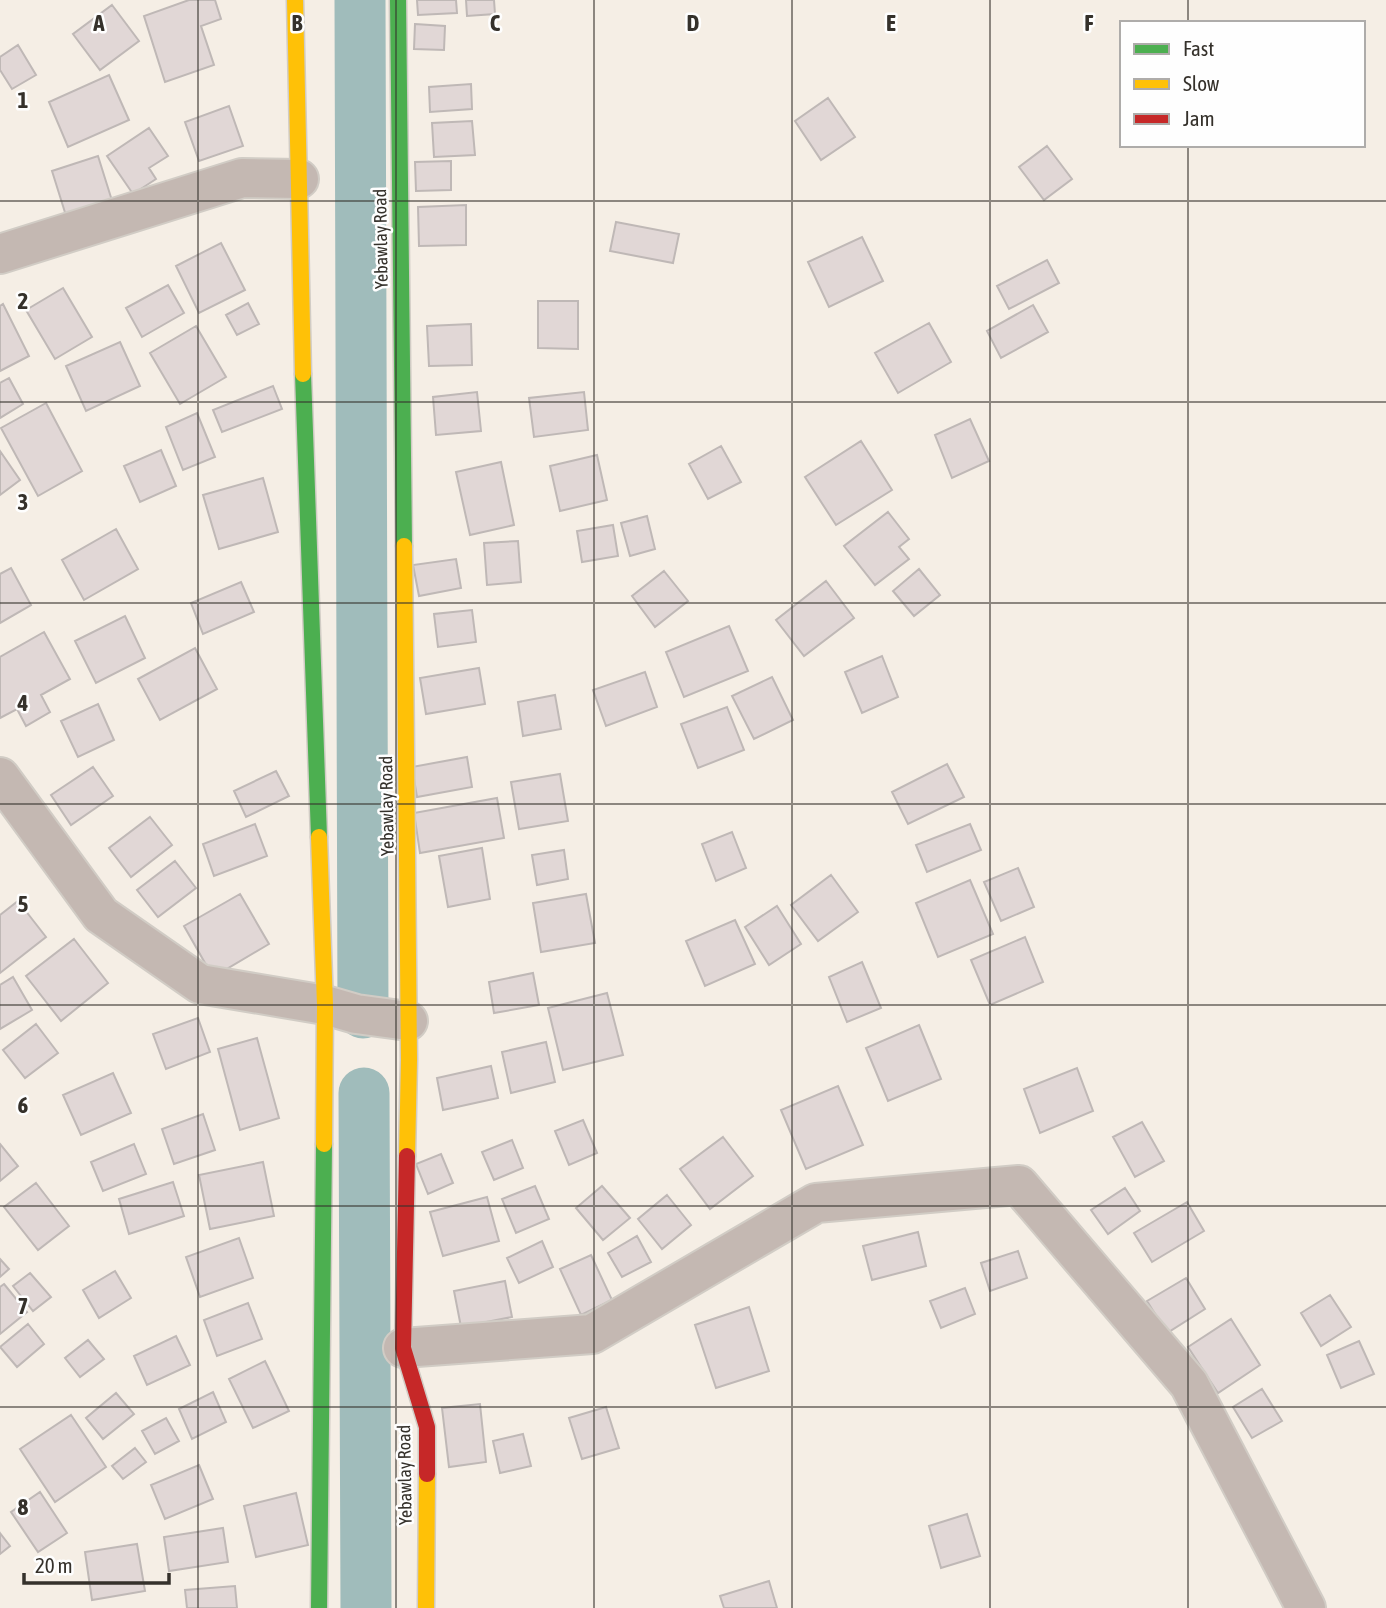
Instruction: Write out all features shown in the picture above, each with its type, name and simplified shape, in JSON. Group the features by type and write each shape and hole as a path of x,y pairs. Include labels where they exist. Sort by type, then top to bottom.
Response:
{"street":[{"path":"295,0 301,326 366,1014 319,1608"},
{"name":"Yebawlay Road","path":"398,0 366,1014 403,1348 426,1427 426,1608"},
{"path":"0,254 242,178 299,179"},
{"path":"0,777 101,915 189,977 200,984 366,1014"},
{"path":"403,1348 592,1334 816,1203 1018,1185 1189,1384 1306,1608"}],"building":[{"path":"189,0 215,0 221,19 201,26 214,65 165,82 144,16"},
{"path":"417,0 456,0 457,13 418,15"},
{"path":"466,0 494,0 495,14 467,16"},
{"path":"112,5 139,41 100,70 73,34"},
{"path":"415,24 445,26 444,50 414,49"},
{"path":"18,45 36,75 12,89 0,70 0,57"},
{"path":"109,75 129,120 68,147 49,102"},
{"path":"471,84 472,109 430,112 429,87"},
{"path":"828,98 855,137 821,160 795,121"},
{"path":"229,106 243,146 199,161 185,122"},
{"path":"472,121 475,155 434,157 432,123"},
{"path":"149,128 168,156 149,168 156,179 133,194 107,156"},
{"path":"1047,146 1072,179 1044,200 1019,167"},
{"path":"98,156 114,207 68,222 52,171"},
{"path":"451,161 451,190 416,191 415,162"},
{"path":"466,205 466,245 419,246 418,207"},
{"path":"616,222 679,234 673,263 610,251"},
{"path":"862,237 883,281 829,307 808,262"},
{"path":"221,243 245,290 199,313 176,266"},
{"path":"1047,260 1059,283 1009,309 997,286"},
{"path":"168,285 184,313 142,337 126,308"},
{"path":"63,288 92,337 55,359 26,310"},
{"path":"538,301 578,301 578,349 538,348"},
{"path":"248,303 259,324 237,335 226,315"},
{"path":"3,304 29,356 0,371 0,306"},
{"path":"1033,305 1048,332 1001,358 987,331"},
{"path":"929,323 951,362 898,393 875,353"},
{"path":"471,324 472,365 429,366 427,326"},
{"path":"196,326 226,377 180,404 150,353"},
{"path":"120,342 140,386 86,411 66,366"},
{"path":"9,378 23,404 0,418 0,383"},
{"path":"273,386 282,409 222,432 213,410"},
{"path":"477,392 481,431 436,435 433,397"},
{"path":"584,392 588,430 534,437 529,398"},
{"path":"46,403 82,471 38,496 1,428"},
{"path":"197,413 215,457 183,470 166,427"},
{"path":"970,419 989,461 952,478 935,435"},
{"path":"861,441 892,490 836,525 805,477"},
{"path":"721,446 741,482 708,499 689,464"},
{"path":"161,450 176,486 140,502 124,466"},
{"path":"0,451 20,480 0,495"},
{"path":"597,455 607,500 560,511 550,466"},
{"path":"501,462 514,525 470,535 456,472"},
{"path":"263,478 278,532 219,549 203,495"},
{"path":"888,512 909,539 899,547 909,559 875,585 844,546"},
{"path":"647,516 655,549 630,556 621,523"},
{"path":"613,525 618,556 582,562 577,531"},
{"path":"116,529 138,569 84,600 62,560"},
{"path":"518,541 521,582 487,585 484,543"},
{"path":"456,559 461,588 419,596 413,565"},
{"path":"11,568 31,605 0,623 0,574"},
{"path":"919,569 940,595 914,616 893,591"},
{"path":"664,571 688,601 655,627 632,596"},
{"path":"826,581 854,618 804,656 776,620"},
{"path":"241,582 254,612 203,634 191,603"},
{"path":"472,610 476,642 438,647 434,614"},
{"path":"125,616 145,658 96,683 75,641"},
{"path":"729,626 748,671 684,697 666,652"},
{"path":"44,632 70,679 41,695 50,712 26,726 17,709 0,718 0,657"},
{"path":"195,648 217,689 160,720 138,679"},
{"path":"882,656 898,697 862,713 845,672"},
{"path":"479,668 485,704 426,714 420,678"},
{"path":"645,672 657,707 606,726 593,690"},
{"path":"772,677 793,720 754,739 732,696"},
{"path":"555,695 561,729 523,736 518,702"},
{"path":"98,704 114,740 78,757 61,721"},
{"path":"727,707 744,750 698,768 681,724"},
{"path":"467,757 472,787 417,797 412,767"},
{"path":"947,764 964,797 908,824 892,792"},
{"path":"93,767 113,796 71,825 51,795"},
{"path":"276,771 289,796 246,817 234,791"},
{"path":"560,774 568,821 519,829 511,782"},
{"path":"497,798 504,838 420,853 414,813"},
{"path":"150,817 172,845 131,877 109,848"},
{"path":"255,824 267,856 214,876 203,844"},
{"path":"970,824 981,850 927,872 916,845"},
{"path":"732,832 746,868 716,881 702,844"},
{"path":"482,848 490,899 448,907 439,856"},
{"path":"564,850 568,879 537,885 532,855"},
{"path":"175,861 196,888 158,917 137,890"},
{"path":"1018,868 1034,907 1001,921 984,882"},
{"path":"831,875 858,912 818,941 791,905"},
{"path":"970,880 993,934 938,957 916,903"},
{"path":"240,894 269,944 213,977 184,926"},
{"path":"586,894 595,943 541,952 533,903"},
{"path":"18,901 46,937 0,973 0,915"},
{"path":"777,906 801,944 769,965 745,927"},
{"path":"735,920 755,964 705,986 686,941"},
{"path":"1025,937 1043,982 990,1005 971,960"},
{"path":"74,939 108,983 61,1021 26,976"},
{"path":"862,962 881,1008 847,1022 829,977"},
{"path":"533,973 539,1005 494,1013 489,982"},
{"path":"13,977 32,1010 0,1029 0,985"},
{"path":"607,993 623,1055 563,1070 548,1008"},
{"path":"198,1018 210,1052 166,1069 153,1034"},
{"path":"36,1024 58,1053 25,1078 3,1050"},
{"path":"919,1025 941,1079 888,1101 866,1048"},
{"path":"257,1038 279,1118 240,1130 218,1049"},
{"path":"546,1042 555,1082 511,1093 502,1052"},
{"path":"491,1066 498,1098 443,1110 437,1078"},
{"path":"1077,1068 1093,1111 1040,1133 1024,1089"},
{"path":"113,1073 131,1113 81,1135 63,1095"},
{"path":"838,1086 863,1145 806,1169 781,1110"},
{"path":"203,1114 215,1150 174,1164 162,1129"},
{"path":"583,1120 597,1153 569,1165 555,1131"},
{"path":"1142,1122 1164,1161 1135,1177 1113,1137"},
{"path":"723,1137 753,1176 710,1209 680,1169"},
{"path":"512,1140 523,1168 494,1180 482,1152"},
{"path":"0,1144 18,1166 0,1181"},
{"path":"134,1144 146,1174 103,1191 91,1162"},
{"path":"441,1154 453,1183 428,1194 416,1164"},
{"path":"263,1162 274,1216 210,1229 199,1175"},
{"path":"173,1182 184,1216 129,1234 119,1199"},
{"path":"36,1183 69,1226 38,1250 4,1207"},
{"path":"535,1186 549,1219 516,1233 502,1199"},
{"path":"602,1186 630,1218 603,1240 576,1208"},
{"path":"1125,1188 1140,1211 1108,1234 1091,1210"},
{"path":"667,1195 691,1225 662,1249 638,1219"},
{"path":"487,1197 499,1241 443,1256 430,1212"},
{"path":"1187,1202 1204,1231 1152,1262 1134,1233"},
{"path":"918,1232 926,1266 872,1280 863,1246"},
{"path":"637,1236 651,1262 622,1277 608,1253"},
{"path":"239,1238 253,1278 200,1297 186,1257"},
{"path":"542,1241 553,1267 519,1283 507,1258"},
{"path":"1018,1251 1027,1278 990,1291 981,1263"},
{"path":"591,1255 612,1300 581,1315 560,1269"},
{"path":"0,1259 9,1269 0,1277"},
{"path":"115,1271 131,1298 99,1318 83,1290"},
{"path":"30,1273 51,1297 33,1311 13,1286"},
{"path":"1186,1278 1205,1309 1167,1333 1147,1301"},
{"path":"505,1281 512,1317 461,1327 454,1291"},
{"path":"4,1284 27,1312 0,1334 0,1287"},
{"path":"965,1288 975,1314 941,1328 930,1301"},
{"path":"1330,1295 1351,1327 1321,1346 1301,1313"},
{"path":"248,1303 262,1339 217,1356 204,1320"},
{"path":"749,1307 769,1371 716,1388 695,1325"},
{"path":"1231,1319 1260,1365 1218,1393 1188,1347"},
{"path":"28,1324 44,1344 17,1367 0,1347"},
{"path":"176,1336 190,1365 147,1385 134,1356"},
{"path":"88,1340 104,1359 80,1377 65,1358"},
{"path":"1359,1341 1374,1374 1341,1388 1327,1355"},
{"path":"265,1361 289,1411 253,1428 229,1379"},
{"path":"1262,1389 1282,1421 1252,1438 1233,1407"},
{"path":"213,1392 226,1422 192,1439 179,1409"},
{"path":"116,1393 134,1414 103,1439 86,1418"},
{"path":"480,1404 486,1462 449,1467 442,1408"},
{"path":"606,1407 619,1448 582,1459 569,1418"},
{"path":"71,1415 106,1467 55,1502 20,1449"},
{"path":"166,1418 179,1441 155,1454 142,1431"},
{"path":"523,1434 531,1466 500,1473 493,1441"},
{"path":"135,1448 146,1462 123,1479 112,1466"},
{"path":"199,1465 213,1499 165,1519 151,1485"},
{"path":"40,1492 67,1533 38,1552 11,1512"},
{"path":"296,1493 308,1545 256,1557 244,1506"},
{"path":"967,1514 980,1556 941,1568 929,1526"},
{"path":"223,1528 228,1562 169,1571 164,1537"},
{"path":"0,1533 10,1546 0,1554"},
{"path":"137,1544 145,1591 92,1600 85,1552"},
{"path":"769,1581 777,1608 724,1608 720,1596"},
{"path":"235,1586 237,1608 187,1608 185,1590"}],"waterway":[{"path":"360,0 363,1013"},
{"path":"364,1093 366,1608"}],"traffic: fast":[{"path":"398,0 404,546"},
{"path":"303,374 319,837"},
{"path":"319,1608 324,1144"}],"traffic: slow":[{"path":"295,0 303,374"},
{"path":"404,546 409,1060 407,1156"},
{"path":"319,837 325,1005 324,1144"},
{"path":"426,1608 427,1474"}],"traffic: jam":[{"path":"407,1156 403,1348 427,1427 427,1474"}]}
